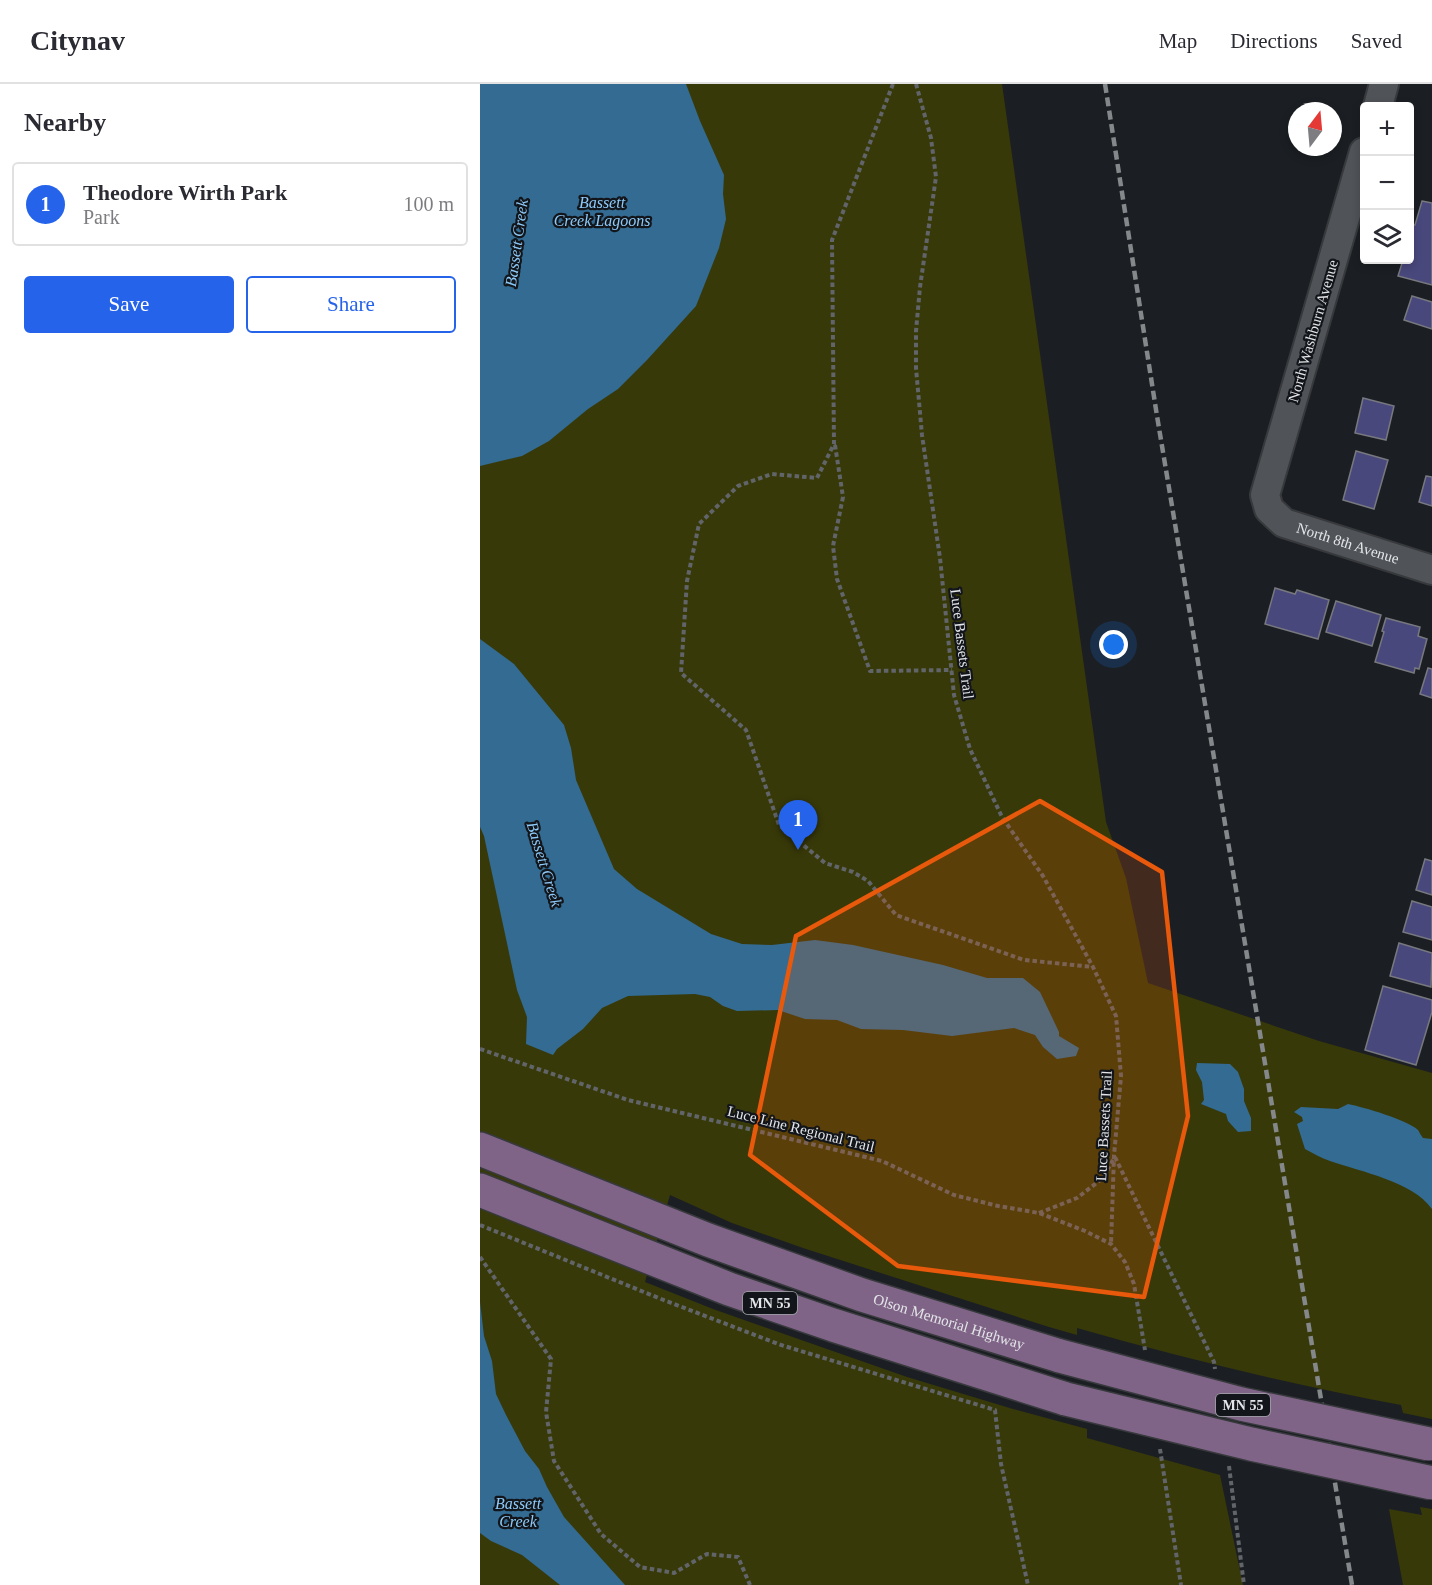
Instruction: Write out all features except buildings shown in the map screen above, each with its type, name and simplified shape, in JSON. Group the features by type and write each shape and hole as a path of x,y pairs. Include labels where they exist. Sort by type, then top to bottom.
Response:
{"main road":[{"name":"Olson Memorial Highway","path":"480,1149 708,1240 862,1295 1059,1356 1241,1404 1431,1445"},
{"name":"MN 55","path":"480,1190 729,1289 833,1325 1066,1399 1251,1444 1432,1483"}],"street":[{"path":"1379,102 1384,84"},
{"name":"North Washburn Avenue","path":"1269,509 1265,495 1364,156"},
{"name":"North 8th Avenue","path":"1269,509 1284,523 1432,570"}],"path":[{"path":"893,84 832,240 834,444 843,497 833,546 837,579 870,670 952,670"},
{"name":"Luce Bassets Trail","path":"916,84 931,138 936,177 919,298 916,368 954,695 970,749 1002,817 1043,876 1093,966 1116,1016 1121,1076 1114,1156 1111,1244"},
{"path":"834,444 817,477 772,474 738,486 699,524 687,581 681,673 746,730 779,825 825,863 853,872 868,881 896,915 1024,960 1093,966"},
{"name":"Luce Line Regional Trail","path":"480,1048 628,1100 882,1161 954,1195 1039,1213 1063,1221 1111,1244"},
{"path":"1039,1213 1077,1198 1103,1178 1114,1156"},
{"path":"480,1257 551,1359 546,1412 554,1461 601,1534 640,1567 674,1574 707,1554 738,1557 750,1585"},
{"path":"995,1410 1001,1464 1028,1585"},
{"path":"1165,1477 1181,1585"}],"highlighted area":[{"path":"1040,801 1162,872 1188,1116 1144,1297 898,1266 750,1155 796,936"}],"shaded area":[{"path":"480,84 1002,84 1106,822 1126,878 1148,983 1319,1041 1432,1073 1432,1419 1403,1413 1401,1405 1238,1370 1077,1328 1077,1335 1049,1327 803,1248 732,1223 670,1195 645,1282 713,1309 907,1377 1087,1429 1087,1438 1220,1475 1243,1585 480,1585"},
{"path":"1420,1507 1432,1509 1432,1585 1403,1585 1389,1509 1422,1515"}],"water":[{"name":"Bassett Creek Lagoons","path":"480,84 686,84 724,175 723,194 726,219 719,248 696,306 647,360 618,389 588,409 549,441 522,456 480,466"},
{"path":"480,639 514,664 564,725 571,748 576,780 614,869 637,889 711,934 742,944 772,945 815,940 853,945 943,965 987,978 1023,978 1040,992 1059,1036 1079,1048 1076,1056 1057,1059 1043,1047 1035,1035 1014,1028 952,1036 903,1030 861,1029 837,1020 805,1019 778,1010 737,1011 723,1006 710,997 695,994 628,996 602,1008 583,1029 557,1049 553,1055 526,1044 527,1017 517,990 484,836 480,827"},
{"path":"1197,1063 1230,1064 1238,1072 1244,1089 1244,1101 1251,1118 1251,1131 1238,1132 1228,1121 1226,1114 1201,1104 1204,1100 1202,1082 1196,1070"},
{"path":"1348,1104 1405,1122 1418,1130 1423,1138 1432,1139 1432,1209 1423,1199 1399,1184 1327,1160 1305,1149 1297,1124 1303,1121 1302,1117 1294,1112 1301,1107 1338,1109"},
{"name":"Bassett Creek","path":"480,1302 484,1336 492,1361 496,1394 506,1415 525,1451 539,1469 564,1517 625,1585 560,1585 522,1555 491,1541 480,1533"}],"railway":[{"path":"1105,84 1157,416 1352,1585"}],"place":[{"name":"Theodore Wirth Park","path":"798,850"}]}
